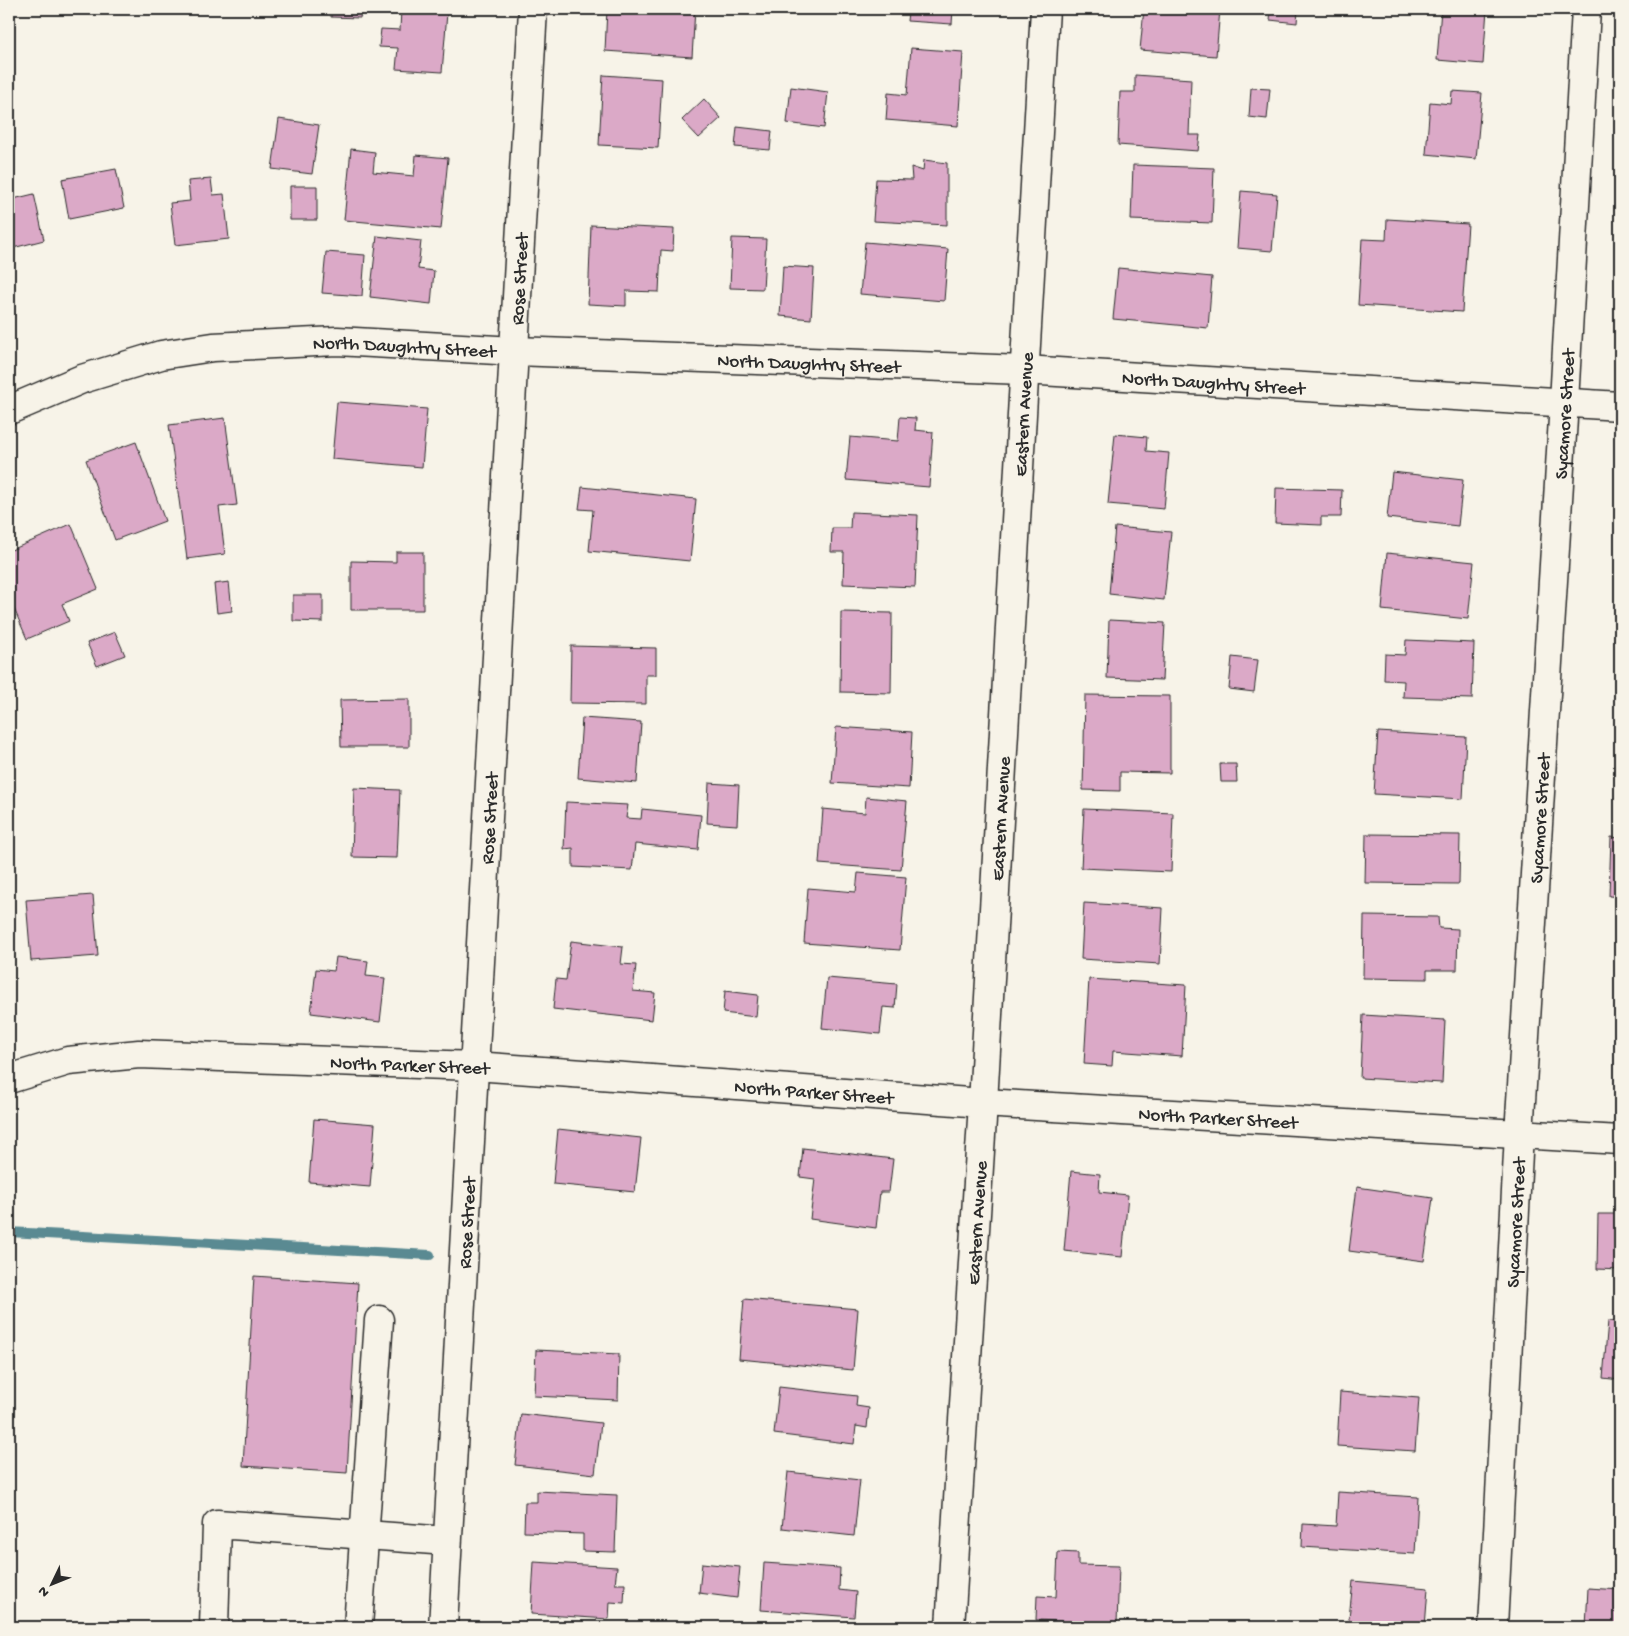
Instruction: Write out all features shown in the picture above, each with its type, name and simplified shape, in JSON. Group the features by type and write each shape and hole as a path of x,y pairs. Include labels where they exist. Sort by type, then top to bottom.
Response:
{"street":[{"name":"Rose Street","path":"443,1627 533,9"},
{"name":"Eastern Avenue","path":"950,1627 983,1103 1045,9"},
{"name":"Sycamore Street","path":"1493,1627 1519,1134 1586,9"},
{"name":"North Daughtry Street","path":"9,410 82,378 161,355 213,348 337,341 515,351 1024,370 1620,406"},
{"name":"North Parker Street","path":"9,1079 68,1061 140,1054 475,1066 983,1103 1620,1140"},
{"path":"358,1627 379,1320"},
{"path":"214,1627 217,1524 447,1541"}],"building":[{"path":"331,9 361,9 360,18 331,17"},
{"path":"401,9 447,13 442,72 396,69 398,48 379,47 381,29 400,30"},
{"path":"607,9 695,9 692,57 605,51"},
{"path":"894,9 953,9 952,24 907,21 908,12 893,12"},
{"path":"1144,9 1220,9 1216,56 1140,50"},
{"path":"1271,9 1298,9 1297,23 1270,20"},
{"path":"1441,9 1487,9 1483,64 1437,60"},
{"path":"911,48 963,52 958,126 886,120 888,93 907,95"},
{"path":"603,75 662,79 658,148 599,145"},
{"path":"1135,75 1191,79 1189,135 1200,135 1198,151 1118,145 1120,92 1135,92"},
{"path":"791,87 828,92 824,128 787,123"},
{"path":"1251,88 1270,89 1267,119 1249,117"},
{"path":"1452,91 1482,93 1476,159 1426,154 1430,102 1451,104"},
{"path":"704,99 721,118 699,138 682,120"},
{"path":"279,119 319,125 312,174 272,169"},
{"path":"737,127 772,131 770,150 735,147"},
{"path":"351,149 375,152 373,172 414,176 416,155 448,158 441,229 344,220"},
{"path":"924,160 947,163 947,225 873,221 876,179 912,180 911,167 923,171"},
{"path":"1133,165 1214,168 1212,223 1131,220"},
{"path":"116,169 124,208 69,219 62,179"},
{"path":"211,179 213,195 224,194 229,239 175,245 170,203 190,201 188,181"},
{"path":"290,186 317,186 317,220 290,220"},
{"path":"1241,191 1277,194 1272,251 1237,248"},
{"path":"34,194 44,240 9,249 9,200"},
{"path":"1387,219 1468,224 1462,312 1358,305 1362,239 1386,240"},
{"path":"591,225 674,229 673,251 661,250 659,292 626,291 626,306 588,304"},
{"path":"377,236 421,241 418,269 434,271 431,304 370,297"},
{"path":"732,238 766,239 763,289 730,288"},
{"path":"865,242 948,249 944,301 860,294"},
{"path":"326,252 365,255 362,296 322,293"},
{"path":"783,266 814,268 811,319 780,316"},
{"path":"1118,268 1212,277 1208,328 1113,319"},
{"path":"337,402 427,409 422,467 332,459"},
{"path":"900,417 916,418 915,430 933,432 929,487 846,480 850,437 898,441"},
{"path":"225,418 237,505 219,507 225,554 187,559 169,425"},
{"path":"1115,434 1147,437 1146,451 1169,453 1164,509 1108,504"},
{"path":"136,442 165,521 115,540 86,460"},
{"path":"1392,472 1463,480 1458,526 1387,518"},
{"path":"582,487 696,499 690,561 589,551 593,510 579,509"},
{"path":"1276,488 1342,490 1341,517 1321,517 1321,525 1275,523"},
{"path":"851,512 918,515 915,587 843,584 844,552 831,552 832,528 850,528"},
{"path":"71,524 98,589 62,604 69,621 27,639 9,597 9,551"},
{"path":"1115,527 1171,532 1164,600 1109,594"},
{"path":"396,552 423,552 423,610 351,610 351,561 396,562"},
{"path":"1387,553 1474,562 1468,619 1382,610"},
{"path":"229,582 232,611 217,613 214,584"},
{"path":"293,595 323,595 323,622 293,621"},
{"path":"841,612 892,613 891,693 840,692"},
{"path":"1109,620 1165,623 1162,680 1107,678"},
{"path":"115,632 125,655 97,666 87,643"},
{"path":"1406,640 1474,643 1472,699 1403,697 1404,681 1384,680 1385,654 1405,655"},
{"path":"571,646 656,648 656,675 646,675 646,704 570,703"},
{"path":"1232,657 1258,660 1254,692 1229,689"},
{"path":"1085,695 1170,696 1170,773 1120,772 1120,791 1083,790"},
{"path":"409,699 409,747 341,747 340,700"},
{"path":"582,718 641,722 637,783 578,778"},
{"path":"836,727 912,732 909,788 832,783"},
{"path":"1378,732 1466,737 1463,799 1374,794"},
{"path":"1220,764 1236,764 1237,782 1221,782"},
{"path":"709,783 739,785 737,825 707,823"},
{"path":"354,788 400,790 397,858 352,857"},
{"path":"866,797 907,801 901,870 819,864 823,809 865,813"},
{"path":"566,802 628,805 626,818 641,819 642,809 701,815 698,850 635,844 632,870 573,867 573,848 564,849"},
{"path":"1084,809 1173,813 1171,872 1081,868"},
{"path":"1366,834 1460,835 1459,884 1365,883"},
{"path":"1611,837 1620,838 1620,897 1609,896"},
{"path":"858,873 906,877 900,950 804,943 808,888 856,892"},
{"path":"93,895 98,956 31,961 26,900"},
{"path":"1084,903 1163,908 1160,964 1081,959"},
{"path":"1364,916 1438,917 1439,928 1458,929 1457,970 1427,970 1427,979 1363,978"},
{"path":"571,941 623,947 621,964 636,965 633,991 655,993 652,1020 553,1009 556,979 566,980"},
{"path":"336,957 368,961 366,976 385,978 380,1022 311,1013 316,969 334,971"},
{"path":"827,978 897,984 895,1008 883,1007 880,1034 822,1028"},
{"path":"1089,979 1186,985 1182,1056 1113,1051 1112,1066 1084,1064"},
{"path":"725,991 758,995 756,1017 723,1013"},
{"path":"1363,1015 1445,1020 1442,1083 1360,1078"},
{"path":"314,1119 375,1124 370,1187 309,1182"},
{"path":"558,1129 641,1138 635,1192 553,1184"},
{"path":"803,1148 893,1159 889,1192 880,1192 876,1228 810,1219 815,1179 800,1177"},
{"path":"1071,1171 1100,1174 1099,1192 1128,1195 1122,1257 1064,1251"},
{"path":"1357,1187 1433,1198 1424,1261 1349,1251"},
{"path":"1598,1214 1620,1214 1620,1270 1597,1269"},
{"path":"254,1276 358,1283 347,1473 243,1466"},
{"path":"744,1299 858,1309 853,1370 739,1359"},
{"path":"1608,1321 1620,1322 1620,1380 1603,1378"},
{"path":"536,1350 619,1354 618,1400 534,1396"},
{"path":"779,1387 857,1396 856,1406 869,1408 867,1428 856,1426 854,1444 774,1434"},
{"path":"1340,1392 1419,1398 1415,1451 1337,1446"},
{"path":"521,1414 601,1423 595,1474 515,1465"},
{"path":"788,1472 860,1480 854,1536 782,1528"},
{"path":"537,1491 617,1495 615,1552 583,1551 583,1534 524,1532 525,1502 537,1502"},
{"path":"1338,1492 1418,1497 1415,1554 1302,1547 1303,1524 1336,1526"},
{"path":"1058,1552 1078,1553 1078,1565 1119,1566 1117,1624 1036,1620 1037,1596 1056,1597"},
{"path":"534,1562 617,1567 615,1584 625,1584 624,1603 610,1602 609,1619 531,1614"},
{"path":"702,1563 740,1567 737,1598 699,1593"},
{"path":"764,1563 840,1568 839,1590 856,1592 854,1617 761,1610"},
{"path":"1353,1581 1428,1588 1425,1627 1348,1627"},
{"path":"1588,1588 1620,1590 1620,1627 1586,1627"}],"waterway":[{"path":"9,1232 430,1255"}]}
